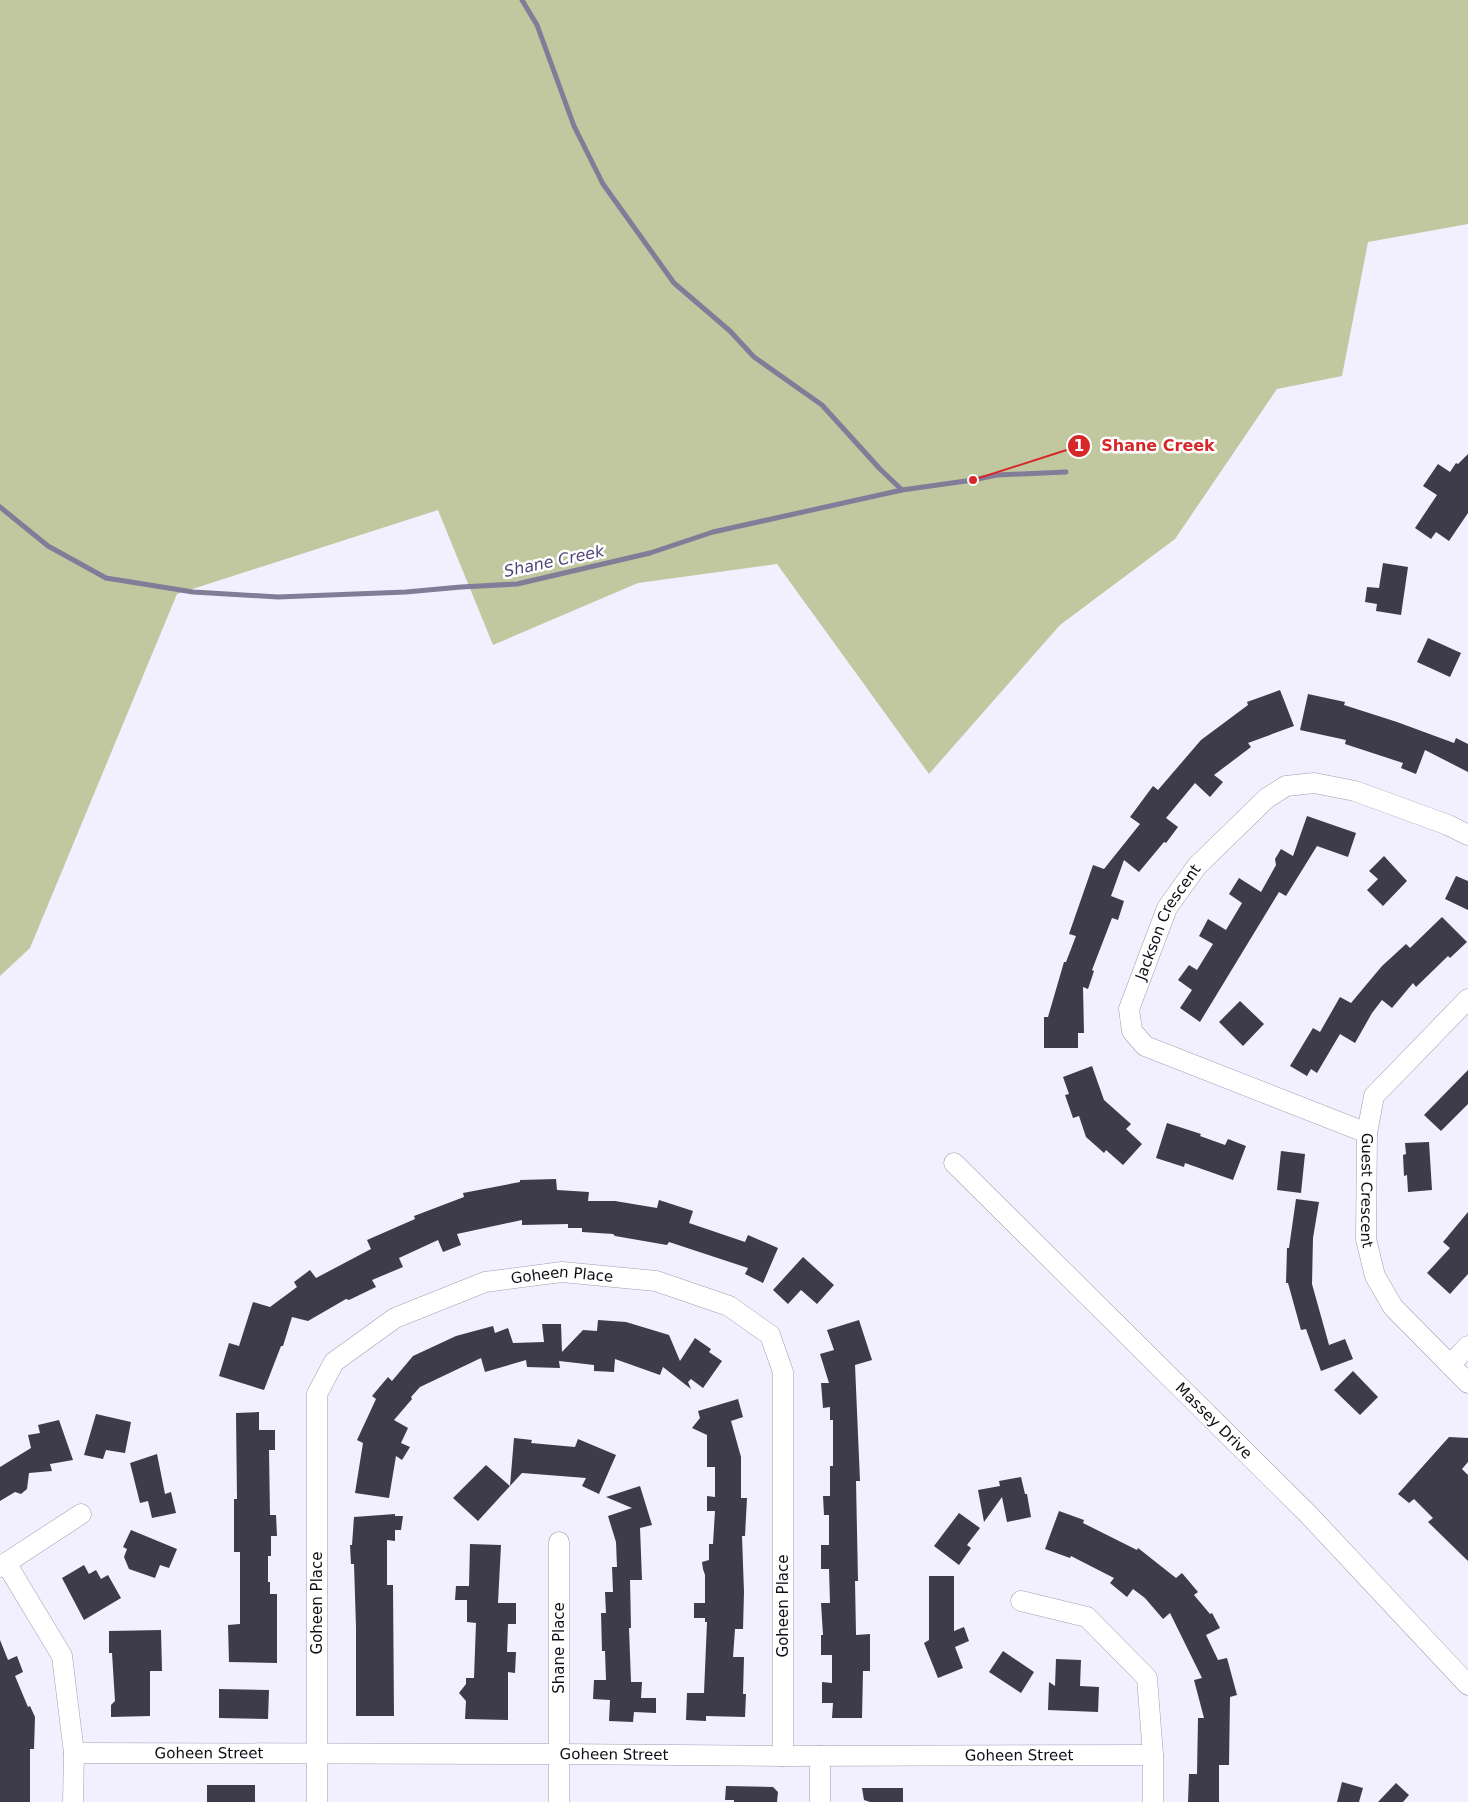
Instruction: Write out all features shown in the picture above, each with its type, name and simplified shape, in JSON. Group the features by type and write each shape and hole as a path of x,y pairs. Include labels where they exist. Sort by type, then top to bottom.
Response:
{"street":[{"name":"Jackson Crescent","path":"1367,1133 1145,1046 1132,1031 1128,1010 1167,908 1197,866 1267,798 1286,786 1314,783 1355,791 1448,825 1468,835"},
{"name":"Guest Crescent","path":"1468,999 1374,1096 1367,1133 1366,1239 1376,1276 1394,1307 1468,1383"},
{"name":"Massey Drive","path":"954,1163 1308,1514 1468,1685"},
{"name":"Goheen Place","path":"317,1802 317,1394 334,1362 396,1318 485,1282 562,1272 656,1281 728,1306 770,1335 783,1372 782,1756"},
{"path":"1450,1365 1468,1346"},
{"path":"73,1802 74,1753 62,1656 3,1565 81,1514"},
{"name":"Shane Place","path":"559,1802 560,1542"},
{"path":"1022,1600 1087,1617 1146,1678 1153,1755 1153,1802"},
{"name":"Goheen Street","path":"74,1753 782,1756 1153,1755"},
{"path":"820,1756 820,1802"}],"green space":[{"path":"0,0 1468,0 1468,224 1368,242 1342,376 1277,389 1175,539 1060,625 929,774 777,564 638,583 493,645 438,510 177,594 30,948 0,976"}],"building":[{"path":"1468,454 1468,513 1449,541 1436,532 1431,539 1415,528 1437,495 1423,486 1438,464 1450,472 1456,463 1458,464"},
{"path":"1383,563 1408,567 1401,615 1376,611 1377,604 1365,602 1367,587 1379,588"},
{"path":"1428,638 1461,653 1450,677 1417,662"},
{"path":"1280,690 1294,726 1248,743 1251,747 1214,775 1223,782 1210,797 1195,783 1166,818 1178,827 1139,872 1124,860 1111,896 1124,901 1118,920 1112,918 1092,970 1094,971 1088,989 1083,987 1084,1033 1078,1033 1078,1048 1044,1048 1044,1017 1048,1017 1064,962 1066,962 1076,936 1069,934 1093,865 1104,869 1140,824 1130,817 1153,786 1158,790 1201,740 1248,705 1247,702"},
{"path":"1308,694 1345,702 1344,705 1454,743 1456,738 1468,744 1468,772 1425,750 1416,774 1401,768 1403,763 1345,744 1346,740 1300,730"},
{"path":"1307,816 1356,833 1348,857 1317,846 1286,896 1279,892 1200,1022 1180,1008 1192,990 1178,980 1189,965 1197,970 1213,944 1199,936 1208,919 1226,930 1242,903 1229,894 1239,878 1261,892 1276,865 1275,859 1281,849 1293,856"},
{"path":"1384,856 1407,881 1383,906 1367,890 1378,879 1369,871"},
{"path":"1456,876 1468,881 1468,910 1445,899"},
{"path":"1442,917 1467,942 1450,958 1448,956 1416,987 1413,983 1392,1008 1382,1000 1372,1013 1355,1043 1340,1034 1317,1073 1311,1069 1307,1076 1290,1066 1313,1028 1320,1032 1340,997 1351,1003 1382,966 1406,944 1410,948"},
{"path":"1240,1001 1264,1024 1243,1046 1219,1022"},
{"path":"1092,1066 1104,1100 1131,1124 1126,1129 1142,1144 1123,1165 1106,1150 1104,1153 1086,1137 1079,1116 1073,1118 1065,1095 1069,1094 1063,1077"},
{"path":"1468,1070 1468,1104 1441,1131 1424,1115"},
{"path":"1167,1123 1201,1134 1200,1136 1225,1145 1228,1139 1246,1146 1233,1180 1185,1163 1184,1167 1156,1158"},
{"path":"1429,1142 1432,1190 1408,1192 1407,1175 1404,1176 1403,1155 1406,1154 1405,1143"},
{"path":"1281,1151 1305,1154 1301,1193 1277,1190"},
{"path":"556,1179 557,1190 589,1192 588,1201 615,1201 657,1208 659,1200 693,1211 689,1223 745,1242 748,1235 778,1248 763,1283 745,1274 748,1268 669,1242 667,1245 615,1236 613,1234 582,1232 582,1228 568,1228 568,1224 522,1225 522,1220 457,1234 461,1245 443,1252 438,1240 399,1258 403,1267 372,1280 376,1287 349,1300 346,1299 308,1321 292,1317 283,1346 281,1346 264,1390 219,1376 229,1343 239,1346 253,1302 270,1307 297,1287 294,1282 310,1270 316,1278 371,1249 367,1240 415,1219 414,1216 464,1197 463,1193 520,1182 520,1180"},
{"path":"1296,1199 1319,1202 1313,1238 1312,1284 1329,1345 1345,1339 1353,1359 1321,1371 1306,1329 1301,1330 1288,1283 1286,1283 1287,1248 1289,1248"},
{"path":"1468,1212 1468,1274 1450,1294 1427,1273 1450,1248 1443,1242"},
{"path":"803,1257 834,1285 817,1304 801,1290 788,1304 773,1290"},
{"path":"598,1320 626,1322 669,1335 680,1361 695,1338 711,1349 709,1352 722,1361 703,1388 691,1379 688,1382 691,1389 663,1367 660,1375 615,1359 614,1372 594,1371 594,1365 559,1361 560,1368 527,1367 526,1360 485,1372 481,1358 420,1387 394,1420 408,1428 401,1443 410,1447 402,1460 396,1456 389,1498 355,1493 363,1443 357,1440 376,1399 372,1396 388,1377 392,1381 413,1356 456,1336 493,1326 495,1333 508,1328 513,1343 544,1342 542,1324 561,1324 562,1352 583,1330 597,1331"},
{"path":"859,1320 872,1360 855,1365 860,1481 856,1481 858,1581 855,1581 856,1635 870,1634 870,1671 863,1671 862,1718 832,1718 833,1703 822,1703 822,1682 832,1683 832,1655 821,1655 821,1635 823,1635 821,1603 830,1603 829,1569 821,1569 821,1545 829,1545 829,1515 824,1515 823,1496 830,1496 830,1466 833,1466 833,1420 830,1420 830,1407 823,1408 821,1383 829,1383 820,1354 834,1350 827,1330"},
{"path":"1353,1371 1378,1397 1360,1415 1334,1390"},
{"path":"738,1399 743,1417 731,1421 741,1457 741,1498 747,1498 745,1536 742,1536 743,1629 735,1629 733,1657 744,1657 743,1694 746,1694 745,1717 706,1716 706,1721 686,1720 687,1693 704,1693 707,1622 705,1622 705,1618 694,1618 694,1603 705,1603 705,1575 702,1562 709,1560 709,1544 713,1544 715,1511 707,1511 707,1496 715,1497 715,1467 707,1467 707,1435 692,1428 700,1418 698,1411"},
{"path":"259,1412 259,1430 275,1430 275,1450 269,1450 270,1515 276,1515 277,1536 271,1536 271,1556 268,1556 268,1582 270,1582 270,1594 277,1594 277,1663 229,1662 228,1625 240,1624 240,1552 234,1552 234,1499 237,1499 236,1413"},
{"path":"96,1414 131,1422 125,1453 106,1450 103,1459 84,1455"},
{"path":"59,1420 73,1460 50,1464 52,1471 29,1473 27,1489 21,1494 15,1492 0,1501 0,1467 31,1448 28,1435 40,1433 38,1425"},
{"path":"1449,1437 1468,1438 1468,1462 1462,1469 1468,1475 1468,1561 1428,1522 1433,1518 1414,1499 1409,1503 1398,1494"},
{"path":"514,1438 532,1440 531,1443 575,1447 578,1439 616,1455 599,1494 582,1486 586,1478 522,1473 510,1486"},
{"path":"157,1454 165,1494 171,1492 176,1513 152,1518 148,1501 140,1503 130,1463"},
{"path":"486,1465 510,1486 478,1521 453,1498"},
{"path":"1021,1477 1025,1494 1027,1494 1031,1517 1007,1522 1002,1497 984,1522 978,1490 1000,1486 999,1481"},
{"path":"640,1486 652,1525 640,1528 642,1580 630,1580 631,1682 642,1682 641,1698 656,1698 656,1713 634,1712 633,1722 609,1721 610,1700 593,1699 594,1680 606,1680 605,1651 602,1651 601,1613 606,1613 605,1592 613,1592 612,1567 617,1567 616,1542 608,1516 632,1508 606,1497"},
{"path":"1059,1511 1084,1520 1083,1523 1137,1550 1138,1548 1176,1578 1182,1573 1198,1592 1194,1595 1210,1614 1212,1613 1220,1628 1206,1635 1218,1660 1227,1658 1237,1695 1230,1697 1229,1765 1219,1765 1219,1802 1188,1802 1189,1774 1197,1774 1198,1718 1204,1718 1194,1680 1202,1678 1170,1613 1163,1619 1145,1598 1133,1589 1127,1597 1110,1583 1114,1578 1071,1556 1070,1558 1045,1549"},
{"path":"959,1513 980,1528 967,1545 971,1548 959,1565 934,1546"},
{"path":"395,1514 395,1516 403,1516 401,1530 395,1530 395,1541 387,1540 387,1585 393,1585 394,1716 356,1716 354,1564 351,1564 350,1545 352,1545 354,1517"},
{"path":"131,1530 177,1549 169,1568 160,1565 155,1578 129,1569 124,1557 127,1549 123,1547"},
{"path":"470,1544 501,1545 498,1603 516,1603 516,1624 508,1624 507,1652 516,1652 515,1673 508,1672 508,1720 465,1719 466,1701 459,1693 466,1684 466,1678 474,1678 476,1623 467,1622 467,1600 455,1600 456,1586 469,1586"},
{"path":"84,1565 89,1574 96,1570 101,1579 108,1575 121,1598 84,1620 62,1578"},
{"path":"929,1576 954,1576 954,1631 964,1627 969,1641 955,1647 963,1668 938,1678 924,1643 929,1640"},
{"path":"161,1630 162,1671 150,1671 150,1716 111,1717 111,1705 115,1701 112,1653 109,1653 109,1631"},
{"path":"0,1640 8,1660 17,1656 23,1672 15,1676 28,1707 30,1706 35,1717 34,1749 30,1749 30,1802 0,1802"},
{"path":"1003,1651 1034,1672 1021,1693 989,1672"},
{"path":"1056,1659 1081,1660 1080,1686 1099,1687 1098,1712 1048,1710 1049,1682 1055,1686"},
{"path":"219,1689 269,1690 268,1719 219,1718"},
{"path":"1342,1782 1363,1788 1359,1802 1337,1802"},
{"path":"1396,1783 1409,1795 1403,1802 1378,1802"},
{"path":"207,1785 255,1785 255,1802 207,1802"},
{"path":"726,1786 773,1787 778,1792 777,1802 734,1802 734,1800 725,1800"},
{"path":"862,1788 903,1788 903,1802 870,1802 864,1800"}],"waterway":[{"path":"522,0 537,25 574,126 603,184 674,283 730,331 754,357 822,405 880,469 902,490"},
{"name":"Shane Creek","path":"0,507 48,546 106,578 193,592 278,597 406,592 517,584 650,553 713,532 902,490 997,475 1066,472"}],"place":[{"name":"Shane Creek","path":"973,480"}]}
